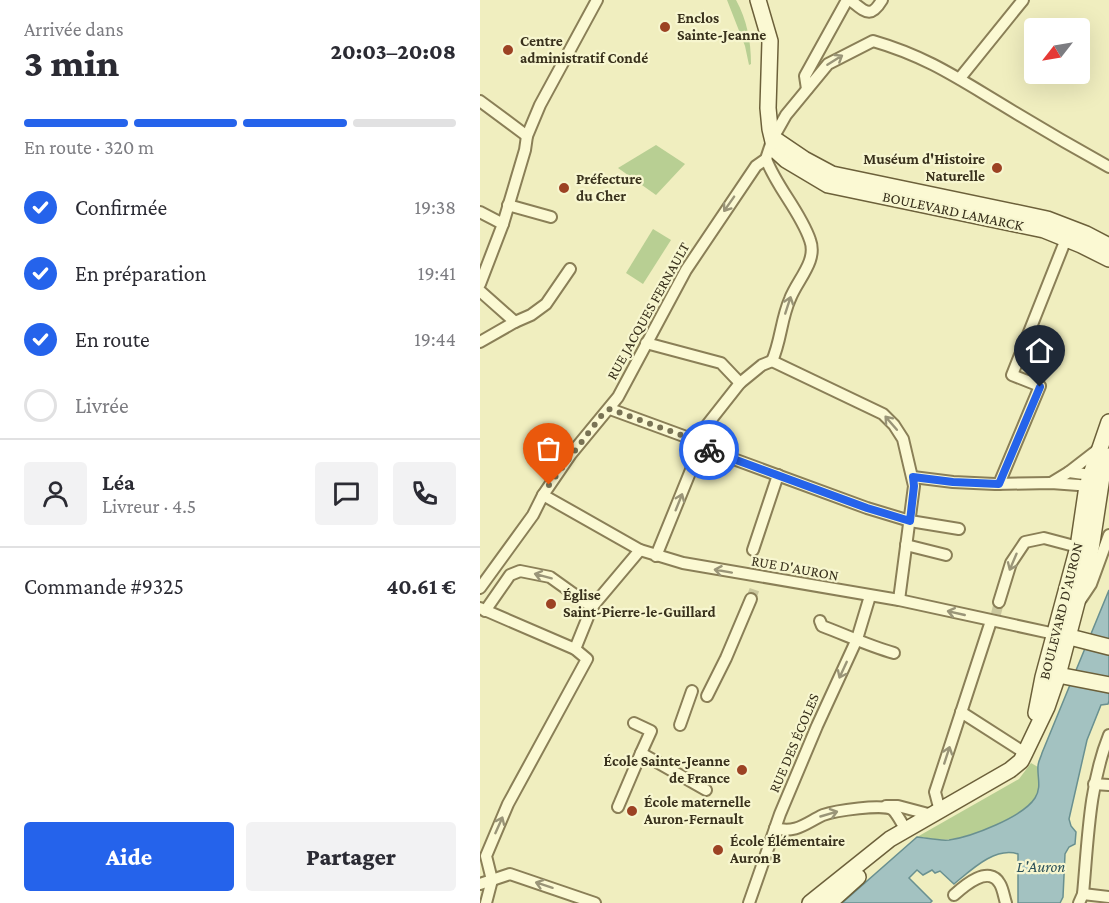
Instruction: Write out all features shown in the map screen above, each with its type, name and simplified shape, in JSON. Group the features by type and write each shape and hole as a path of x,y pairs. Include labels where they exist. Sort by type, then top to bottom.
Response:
{"main road":[{"path":"758,0 770,40 768,108 773,138"},
{"name":"BOULEVARD LAMARCK","path":"773,138 775,150 780,156 828,185 1044,230 1109,259"},
{"name":"BOULEVARD LAMARCK","path":"773,138 832,174 1047,219 1086,234 1109,246"},
{"path":"1098,481 1109,422"},
{"name":"BOULEVARD D'AURON","path":"890,839 1010,770 1021,761 1047,707 1065,677 1058,638 1078,548 1098,481"},
{"name":"BOULEVARD D'AURON","path":"1032,737 1043,677 1058,638 1076,606 1091,549 1098,481"},
{"path":"1058,638 1109,647"},
{"path":"1065,677 1109,685"},
{"path":"810,903 890,839"},
{"path":"829,903 862,873 890,839"}],"street":[{"path":"480,284 503,224 525,150 526,136 540,105 597,0"},
{"path":"807,89 805,76 849,0 867,12 872,12 882,0"},
{"path":"960,78 1023,0"},
{"name":"RUE JACQUES FERNAULT","path":"480,588 534,515 543,495 571,454 602,415 610,409 669,299 704,241 756,166 766,159 773,138 786,115 828,64 873,41 902,49 960,78 1109,167"},
{"path":"480,101 526,136"},
{"path":"656,556 684,489 703,430 740,383 762,365 772,361 778,348 789,301 811,259 812,247 800,218 771,173 766,159"},
{"path":"508,205 551,217"},
{"path":"480,212 503,224"},
{"path":"999,484 1040,387 1012,375 1066,239"},
{"path":"480,342 531,315 546,304 570,269"},
{"path":"480,291 515,322"},
{"path":"646,343 721,363 740,383"},
{"path":"772,361 883,414 903,439 914,486 899,600"},
{"path":"610,409 700,442 709,450 910,521 959,529"},
{"path":"1051,483 1104,452"},
{"path":"1069,472 1098,481"},
{"path":"753,550 778,475"},
{"path":"913,477 999,484 1098,481"},
{"name":"RUE D'AURON","path":"543,495 640,550 656,556 757,581 899,600 994,619 1058,638"},
{"name":"BOULEVARD D'AURON","path":"1076,606 1091,584 1109,535"},
{"path":"999,602 1011,563 1024,542 1044,538 1078,548"},
{"path":"906,545 946,555"},
{"path":"575,649 592,607 640,550"},
{"path":"486,903 492,880 486,856 508,804 587,659 575,649 483,609 510,575 520,571 550,577 592,607"},
{"name":"RUE DES ÉCOLES","path":"749,903 775,828 814,732 857,639 870,596"},
{"path":"707,696 751,599"},
{"path":"775,828 799,829 832,812 885,806 936,813 935,792 994,619"},
{"path":"820,621 822,626 857,639 868,646 894,653"},
{"path":"680,725 692,692"},
{"path":"961,712 1025,753"},
{"path":"618,807 651,731 634,723"},
{"path":"1109,735 1101,754 1094,784 1081,898 1109,897"},
{"path":"641,753 706,789"},
{"path":"1094,784 1109,785"},
{"path":"885,806 893,810 906,830"},
{"path":"480,884 510,874 595,903"},
{"path":"954,895 968,882 982,876 992,877 999,882 1006,903"}],"green space":[{"path":"727,0 736,0 743,15 750,47 751,64 749,65 745,46"},
{"path":"656,145 685,164 656,195 618,168"},
{"path":"653,229 671,240 643,284 626,273"},
{"path":"1031,763 1038,767 1038,791 1034,800 1014,816 986,829 960,837 942,840 917,837 1019,779"}],"water":[{"name":"L'Auron","path":"1109,590 1109,701 1108,704 1101,705 1087,740 1069,819 1076,832 1075,844 1069,847 1065,854 1063,897 1060,903 1018,903 1018,854 1009,852 983,861 954,884 940,871 935,873 932,870 923,875 917,870 909,878 932,901 930,903 842,903 917,837 945,840 970,835 1008,819 1029,805 1035,798 1039,786 1039,761"}],"tunnel":[{"path":"751,599 756,585"},
{"path":"996,614 999,602"}],"way so far":[{"path":"549,485 602,415 610,409 700,442 709,450"}],"place":[{"name":"Enclos Sainte-Jeanne","path":"665,27"},
{"name":"Centre administratif Condé","path":"508,50"},
{"name":"Muséum d'Histoire Naturelle","path":"997,168"},
{"name":"Préfecture du Cher","path":"564,188"},
{"name":"Église Saint-Pierre-le-Guillard","path":"551,604"},
{"name":"École Sainte-Jeanne de France","path":"742,770"},
{"name":"École maternelle Auron-Fernault","path":"632,811"},
{"name":"École Élémentaire Auron B","path":"718,850"}],"route":[{"path":"709,450 867,508 910,521 913,477 999,484 1040,387"}]}
